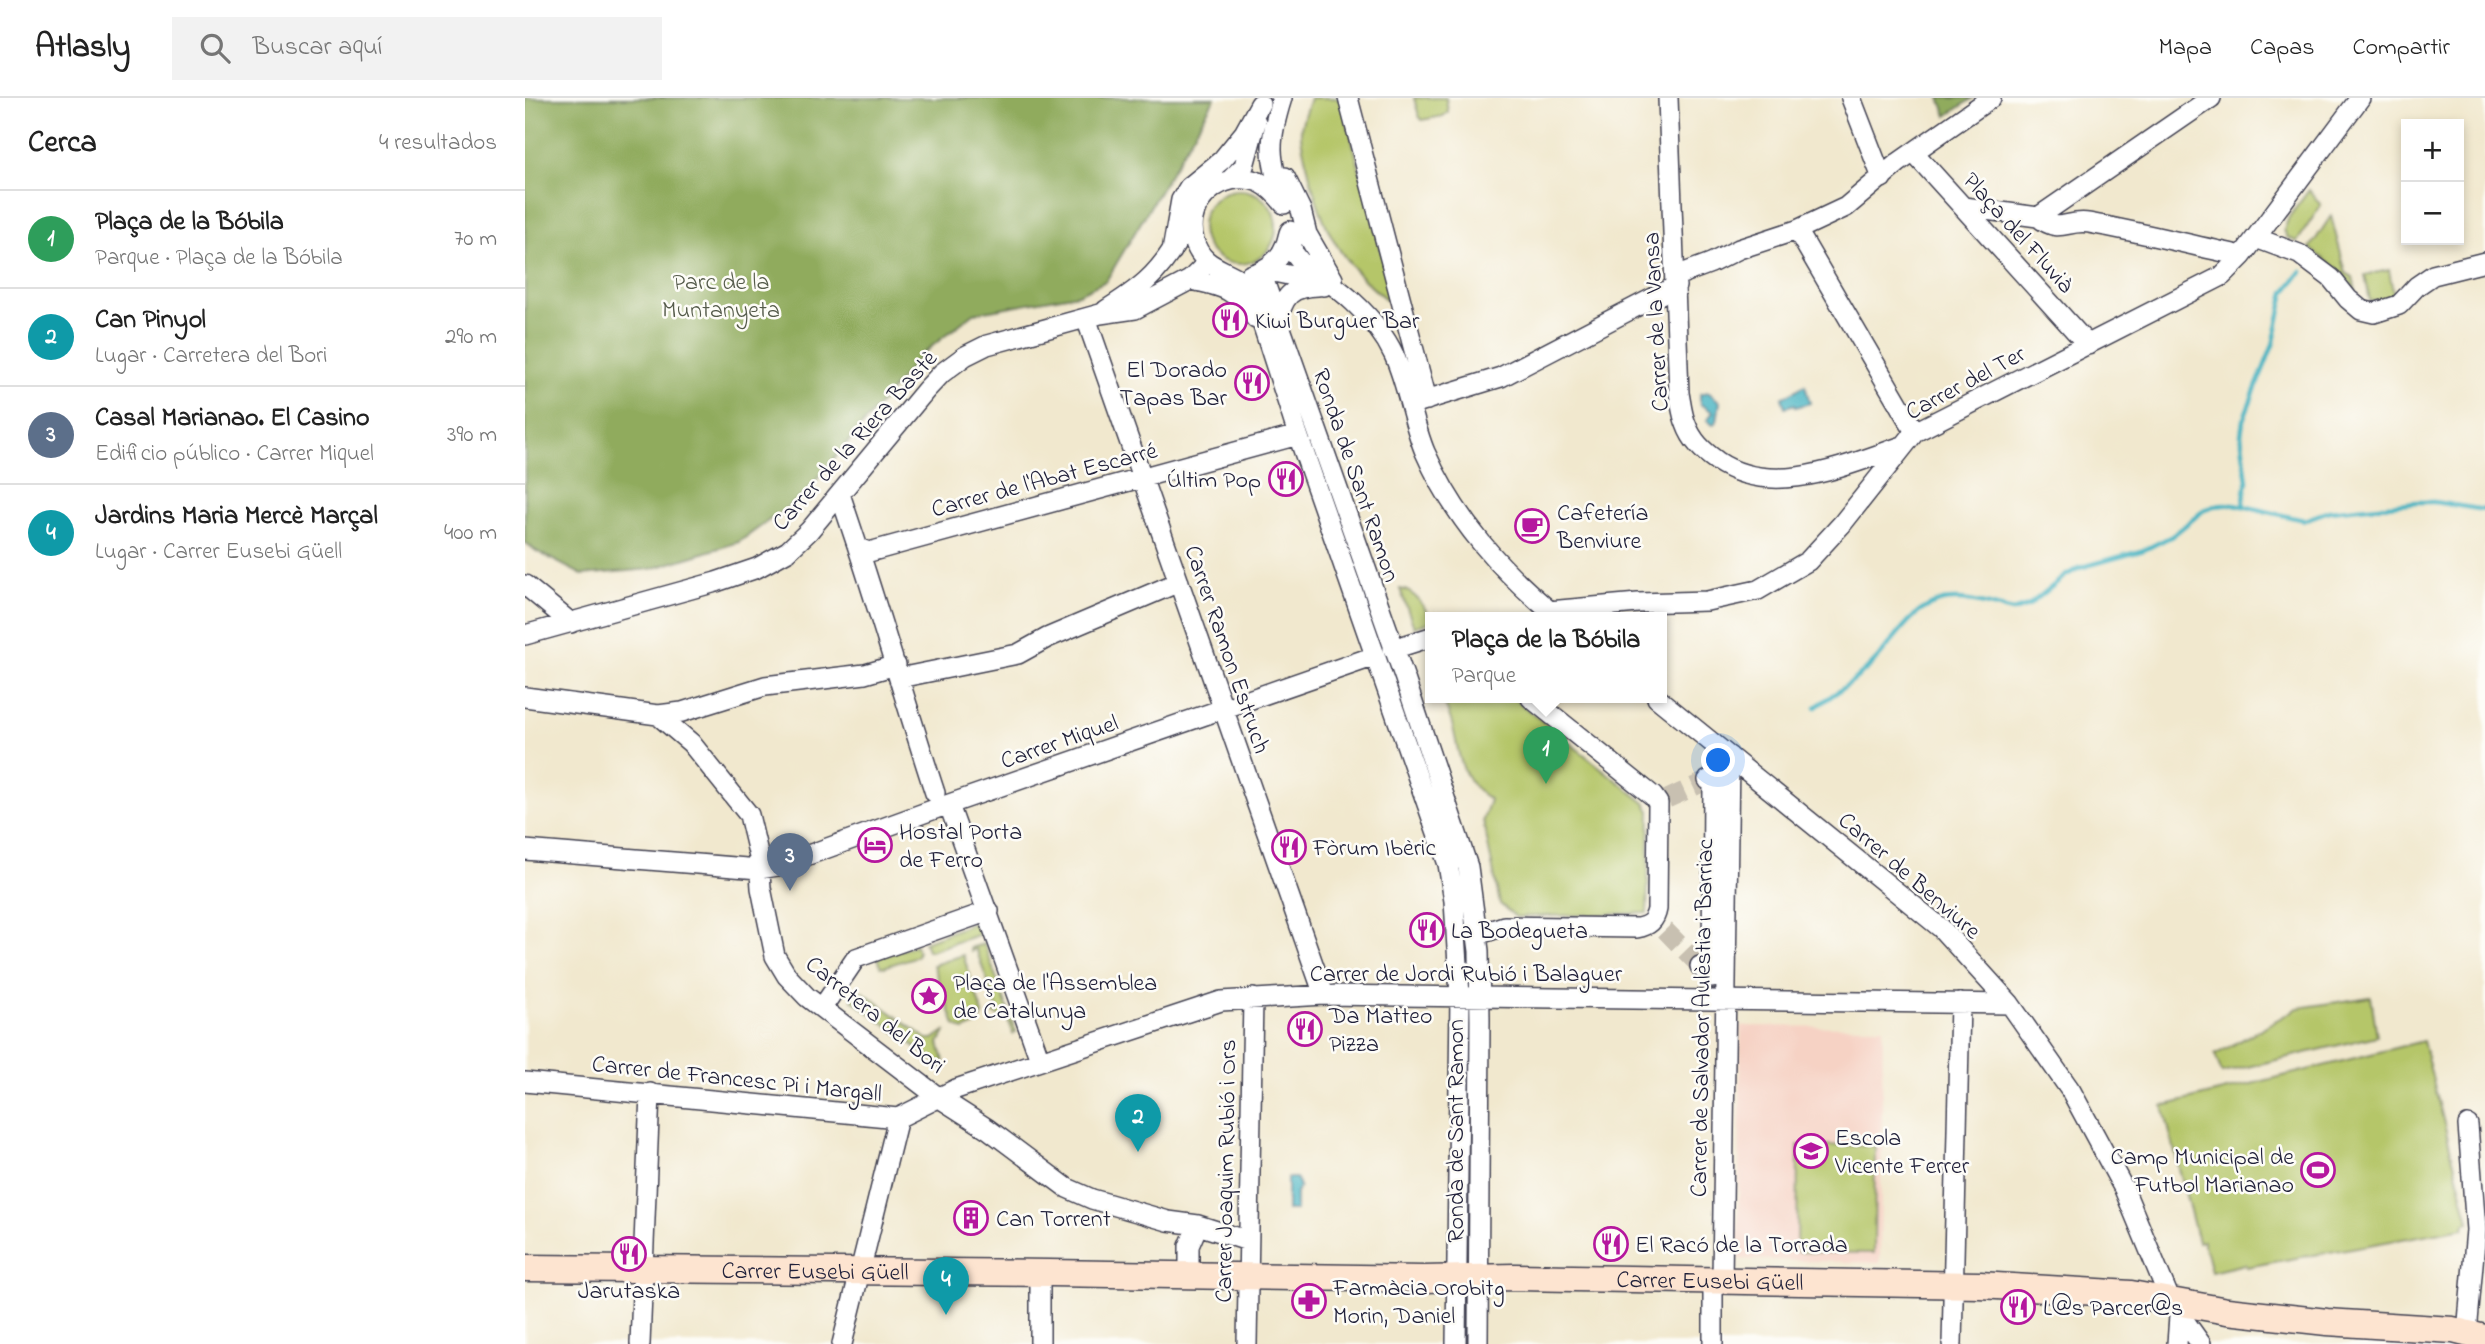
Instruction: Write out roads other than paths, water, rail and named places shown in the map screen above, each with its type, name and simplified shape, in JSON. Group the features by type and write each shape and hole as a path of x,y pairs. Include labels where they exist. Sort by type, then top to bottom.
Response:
{"street":[{"path":"1282,98 1270,152 1288,217 1293,252 1378,328 1419,402"},
{"path":"1348,98 1419,402 1425,451 1444,490 1464,522 1507,574 1551,612"},
{"name":"Carrer de la Vansa","path":"1668,98 1679,393 1686,424 1700,450 1749,477 1779,478 1826,471 1909,439"},
{"path":"1851,98 1882,178"},
{"path":"1419,402 1501,377 1676,281 1749,245 1797,230 1846,207 1898,163 1991,98"},
{"path":"2038,217 2211,98"},
{"name":"Carrer del Ter","path":"1568,612 1638,603 1707,601 1758,590 1808,561 1842,524 1909,439 2222,276 2256,238 2360,98"},
{"path":"1230,180 1244,166 1261,101"},
{"path":"1172,251 1181,200 1189,187 1222,160 1244,132 1261,101"},
{"path":"1276,119 1279,160 1301,210 1307,234 1343,295"},
{"name":"Plaça del Fluvià","path":"1914,153 2088,345"},
{"path":"1207,263 1199,253 1192,228 1193,215 1206,192 1217,184 1245,179 1261,183 1274,191 1283,204"},
{"name":"Plaça del Fluvià","path":"1964,207 2038,217 2048,225 2058,227 2085,222 2242,256"},
{"name":"Carrer de la Riera Bastè","path":"1093,316 1144,284 1158,271 1193,215"},
{"path":"1232,275 1247,276 1262,271 1282,254 1290,230"},
{"path":"1797,230 1909,439"},
{"path":"2256,238 2299,254 2331,278 2361,310 2374,313 2399,305 2417,286 2433,275 2485,262"},
{"name":"Carrer de la Riera Bastè","path":"525,635 757,568 788,551 809,531 926,390 942,373 965,356 987,345 1093,316 1135,309 1190,280 1207,263"},
{"name":"Ronda de Sant Ramon","path":"1207,263 1242,281 1252,292 1271,327 1384,653 1448,864 1470,997"},
{"path":"1262,271 1298,277 1343,295"},
{"name":"Ronda de Sant Ramon","path":"1262,271 1271,327 1298,435 1468,867 1477,935 1470,997 1468,1278 1478,1344"},
{"name":"Ronda de Sant Ramon","path":"1190,280 1220,285 1231,291 1271,327"},
{"path":"1271,327 1288,295 1298,288 1322,285"},
{"name":"Carrer Ramon Estruch","path":"1093,316 1143,478 1324,995"},
{"name":"Carrer de l'Abat Escarré","path":"858,548 869,552 1298,435"},
{"path":"1826,471 1850,475 1869,491"},
{"path":"840,494 942,799 989,911 1040,1060"},
{"path":"525,697 658,715 682,712 765,686 865,674 925,674 1018,654 1047,638 1179,582"},
{"path":"525,585 571,622"},
{"name":"Carrer Miquel","path":"525,850 759,869 778,866 942,799 1223,710 1425,639"},
{"path":"1477,935 1504,926 1637,928 1660,925 1657,909 1663,801 1653,796 1537,703"},
{"name":"Carrer de Benviure","path":"1663,703 1941,928 2010,1004 2078,1103 2124,1189 2175,1309 2201,1344"},
{"name":"Carretera del Bori","path":"658,715 691,743 743,806 752,823 775,956 796,985 938,1097 1077,1193 1168,1222 1198,1225 1248,1241"},
{"name":"Carrer de Salvador Aulèstia i Barriac","path":"1713,1344 1718,1280 1729,756"},
{"path":"1700,966 1711,978 1713,778 1708,780"},
{"path":"822,1008 856,958 989,911"},
{"name":"Carrer de Jordi Rubió i Balaguer","path":"938,1097 1040,1060 1221,1001 1253,998 1324,995 2010,1004"},
{"name":"Carrer Joaquim Rubió i Ors","path":"1247,1344 1253,998"},
{"path":"1952,1344 1960,1003"},
{"name":"Carrer de Francesc Pi i Margall","path":"525,1082 898,1118 938,1097"},
{"path":"641,1344 650,1093"},
{"path":"842,1344 898,1118"},
{"path":"2468,1125 2476,1230 2476,1335"},
{"path":"1189,1275 1189,1246 1198,1225"},
{"name":"Carrer Eusebi Güell","path":"525,1268 1980,1285 2131,1294 2175,1309 2412,1326 2476,1335"},
{"path":"1040,1344 1041,1273"},
{"name":"Ronda de Sant Ramon","path":"1456,1344 1468,1278"},
{"name":"Carrer de Benviure","path":"2175,1309 2177,1344"}],"water":[{"path":"1805,385 1810,403 1785,407 1782,398"},
{"path":"1708,392 1720,402 1717,421 1713,425 1707,420 1713,412 1700,404 1700,394"},
{"path":"1287,1178 1296,1178 1300,1186 1296,1193 1296,1210 1287,1210"}],"waterway":[{"path":"2243,506 2247,481 2241,435 2243,420 2273,345 2285,292 2302,271"},
{"path":"1816,707 1862,673 1910,619 1931,605 1961,600 2013,611 2028,606 2079,568 2144,550 2172,536 2213,506 2234,504 2304,520 2329,511 2417,502 2485,510"}],"tunnel":[{"path":"1667,799 1708,780"},
{"path":"1665,930 1700,966"}],"place":[{"name":"Kiwi Burguer Bar","path":"1230,320"},
{"name":"El Dorado Tapas Bar","path":"1252,383"},
{"name":"Últim Pop","path":"1286,479"},
{"name":"Cafetería Benviure","path":"1532,526"},
{"name":"Plaça de la Bóbila","path":"1546,784"},
{"name":"Hostal Porta de Ferro","path":"875,845"},
{"name":"Fòrum Ibèric","path":"1289,847"},
{"name":"Casal Marianao. El Casino","path":"790,891"},
{"name":"La Bodegueta","path":"1427,930"},
{"name":"Plaça de l'Assemblea de Catalunya","path":"929,996"},
{"name":"Da Matteo Pizza","path":"1305,1029"},
{"name":"Escola Vicente Ferrer","path":"1811,1151"},
{"name":"Can Pinyol","path":"1138,1152"},
{"name":"Camp Municipal de Futbol Marianao","path":"2318,1170"},
{"name":"Can Torrent","path":"971,1218"},
{"name":"El Racó de la Torrada","path":"1611,1244"},
{"name":"Jarutaska","path":"629,1254"},
{"name":"Farmàcia Orobitg Morin, Daniel","path":"1309,1301"},
{"name":"L@s Parcer@s","path":"2018,1307"},
{"name":"Jardins Maria Mercè Marçal","path":"946,1315"}],"park label":[{"name":"Parc de la Muntanyeta","path":"721,295"}]}
